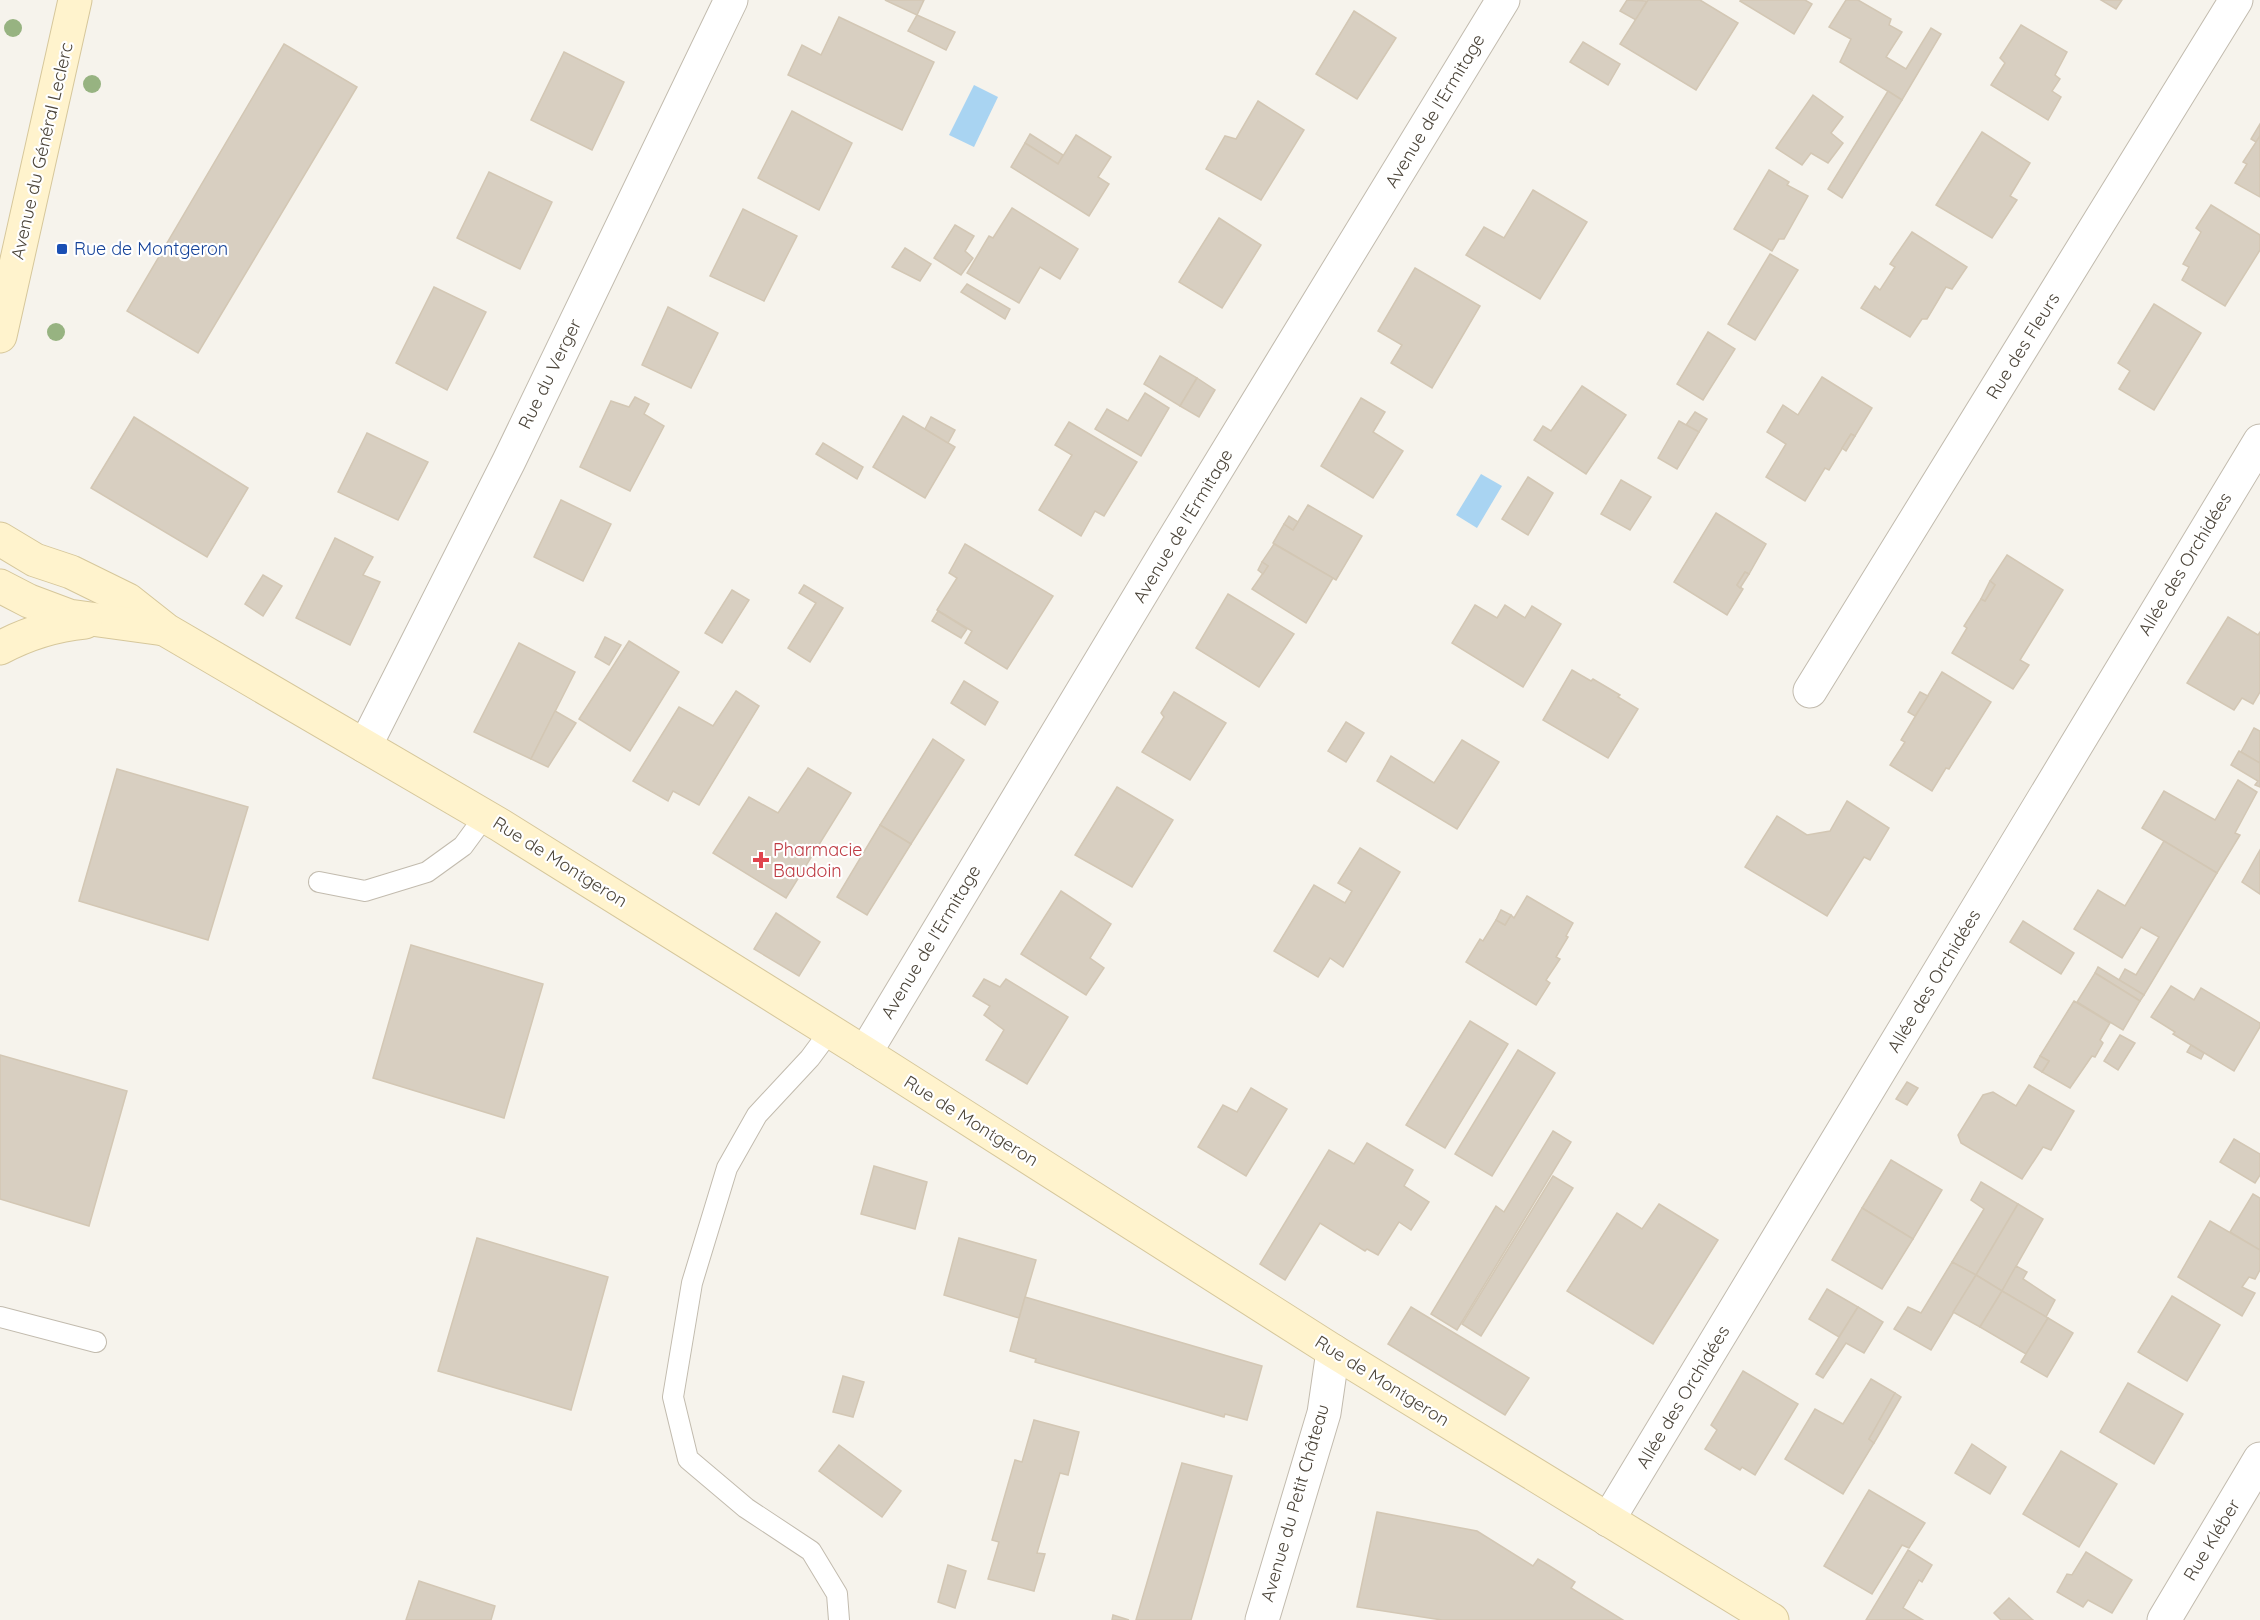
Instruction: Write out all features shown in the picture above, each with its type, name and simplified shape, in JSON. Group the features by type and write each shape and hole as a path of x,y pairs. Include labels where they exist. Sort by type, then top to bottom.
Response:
{"street":[{"name":"Avenue du Général Leclerc","path":"0,336 75,0"},
{"name":"Rue du Verger","path":"365,746 509,461 731,0"},
{"name":"Avenue de l'Ermitage","path":"865,1053 1503,0"},
{"name":"Rue des Fleurs","path":"1810,691 2236,0"},
{"name":"Allée des Orchidées","path":"1608,1520 2260,441"},
{"name":"Rue de Montgeron","path":"0,539 35,560 71,572 128,600 166,630 485,816 865,1053 1333,1351 1772,1620"},
{"name":"Rue de Montgeron","path":"0,586 29,601 69,616 166,630"},
{"name":"Rue de Montgeron","path":"0,648 26,635 57,625 96,620"},
{"name":"Avenue du Petit Château","path":"1262,1620 1324,1413 1333,1351"},
{"name":"Rue Kléber","path":"2164,1620 2260,1459"}],"lane":[{"path":"319,882 365,891 427,872 463,846 485,816"},
{"path":"830,1031 810,1058 757,1115 727,1168 692,1284 674,1397 688,1459 746,1508 812,1551 837,1594 839,1620"},
{"path":"0,1317 96,1341"}],"water":[{"path":"974,85 998,97 974,147 949,135"},
{"path":"1481,474 1502,486 1477,528 1456,515"}],"building":[{"path":"885,0 924,0 917,15"},
{"path":"1627,0 1647,1 1636,20 1620,11"},
{"path":"1648,0 1700,0 1738,23 1696,90 1620,44"},
{"path":"1741,0 1805,0 1812,4 1794,34"},
{"path":"1846,0 1858,0 1891,19 1889,25 1902,32 1886,57 1906,69 1931,28 1941,34 1902,100 1840,62 1851,39 1829,27"},
{"path":"2101,0 2122,0 2116,9"},
{"path":"1354,11 1396,38 1357,99 1316,74"},
{"path":"917,15 955,32 946,50 908,31"},
{"path":"839,17 934,62 902,130 788,75 802,45 821,55"},
{"path":"2021,25 2067,52 2055,75 2060,79 2052,91 2061,97 2048,120 1991,85 2005,63 2000,58"},
{"path":"1583,42 1620,64 1608,85 1570,62"},
{"path":"284,44 357,87 198,353 127,311"},
{"path":"564,52 624,82 592,150 531,120"},
{"path":"1888,91 1902,100 1842,198 1828,189"},
{"path":"1813,95 1843,117 1831,133 1843,143 1828,163 1811,153 1802,165 1776,148"},
{"path":"1258,101 1304,130 1261,200 1206,169 1225,136 1236,139"},
{"path":"792,111 852,143 819,210 758,178"},
{"path":"2260,124 2260,136 2256,142 2251,139"},
{"path":"1982,132 2030,163 2010,196 2017,200 1992,238 1936,205"},
{"path":"1030,134 1063,155 1058,164 1025,143"},
{"path":"1076,135 1111,157 1098,177 1109,184 1089,216 1011,167 1025,143 1058,164"},
{"path":"2260,136 2260,197 2235,183 2247,164 2243,162"},
{"path":"1769,170 1789,182 1787,185 1808,196 1784,239 1779,239 1772,251 1734,229"},
{"path":"489,172 552,202 520,269 457,238"},
{"path":"1533,190 1587,222 1540,299 1466,255 1484,227 1504,238"},
{"path":"2211,205 2260,235 2260,250 2225,306 2182,280 2189,267 2183,264 2201,232 2196,228"},
{"path":"1012,208 1078,249 1060,279 1040,267 1019,303 967,273 989,236 993,238"},
{"path":"743,209 797,236 764,301 710,276"},
{"path":"1219,218 1261,245 1222,308 1179,282"},
{"path":"955,225 974,236 965,251 973,258 961,275 934,258"},
{"path":"1912,232 1967,267 1952,289 1946,287 1927,319 1922,319 1910,337 1861,308 1875,286 1880,290 1895,267 1890,264"},
{"path":"905,248 931,264 920,281 892,267"},
{"path":"1770,254 1798,270 1755,340 1728,324"},
{"path":"1415,268 1480,306 1432,388 1391,363 1402,345 1378,331"},
{"path":"967,284 1010,309 1005,319 961,292"},
{"path":"434,287 486,312 447,390 396,363"},
{"path":"2154,304 2201,333 2154,410 2119,389 2130,371 2118,363"},
{"path":"668,307 718,333 691,388 642,365"},
{"path":"1708,332 1735,349 1703,400 1677,384"},
{"path":"1160,356 1197,378 1180,406 1144,384"},
{"path":"1822,377 1872,408 1855,436 1851,434 1829,470 1825,468 1805,501 1766,477 1786,444 1767,432 1783,405 1798,415"},
{"path":"1197,378 1215,390 1199,417 1180,406"},
{"path":"1582,386 1626,415 1586,474 1534,440 1543,426 1551,431"},
{"path":"1145,393 1169,408 1141,456 1095,429 1107,409 1128,421"},
{"path":"635,397 649,404 644,414 664,426 630,491 580,467 611,401 629,407"},
{"path":"1361,398 1385,412 1373,432 1403,451 1373,498 1321,466"},
{"path":"1695,412 1707,419 1699,432 1686,425"},
{"path":"903,416 955,447 925,498 873,467"},
{"path":"134,417 248,488 207,557 91,488"},
{"path":"931,417 955,430 948,443 925,429"},
{"path":"1679,421 1699,432 1677,469 1658,458"},
{"path":"1069,422 1137,462 1104,516 1095,511 1081,536 1039,510 1072,455 1055,445"},
{"path":"367,433 428,462 398,520 338,492"},
{"path":"1851,434 1855,436 1846,451 1842,448"},
{"path":"823,443 863,467 857,479 816,454"},
{"path":"1528,477 1553,493 1528,535 1502,519"},
{"path":"1621,480 1651,497 1630,530 1601,514"},
{"path":"561,500 611,524 583,581 534,557"},
{"path":"1308,505 1362,536 1336,580 1273,543 1284,524 1293,530"},
{"path":"1716,513 1766,544 1749,574 1745,572 1737,585 1743,589 1727,615 1674,582"},
{"path":"1289,516 1298,522 1293,530 1284,524"},
{"path":"335,538 373,557 363,575 380,582 350,645 296,618"},
{"path":"965,544 1053,596 1007,669 965,643 972,631 937,610 957,578 949,573"},
{"path":"1274,544 1333,578 1306,623 1252,589 1268,566 1262,562"},
{"path":"2007,555 2063,590 2020,660 2029,665 2013,689 1952,653 1967,628 1964,626 1981,599 1985,601 1995,585 1990,581"},
{"path":"1262,562 1268,566 1263,574 1258,570"},
{"path":"1745,572 1749,574 1740,588 1737,585"},
{"path":"263,575 282,586 263,616 245,604"},
{"path":"1990,581 1995,585 1985,601 1981,599"},
{"path":"804,585 843,608 810,662 788,648 816,603 799,593"},
{"path":"732,590 749,600 722,643 705,633"},
{"path":"1228,594 1294,634 1259,687 1196,648"},
{"path":"1475,605 1497,618 1505,605 1525,618 1532,606 1561,624 1523,687 1452,643"},
{"path":"938,611 967,629 961,638 932,621"},
{"path":"2228,617 2258,635 2260,632 2260,692 2253,704 2242,698 2234,710 2187,683"},
{"path":"605,637 621,645 609,665 595,657"},
{"path":"629,641 679,672 630,751 579,719"},
{"path":"519,643 575,672 531,759 474,732"},
{"path":"1572,670 1591,681 1593,679 1638,709 1608,758 1543,720"},
{"path":"1942,672 1991,702 1949,769 1946,768 1932,791 1890,765 1905,742 1901,740"},
{"path":"964,681 998,702 985,725 951,703"},
{"path":"736,691 759,706 699,805 673,791 668,801 633,781 679,707 713,726"},
{"path":"1174,692 1226,723 1190,780 1142,752 1164,717 1161,713"},
{"path":"1920,692 1928,696 1915,716 1908,712"},
{"path":"555,711 576,723 548,767 531,759"},
{"path":"1346,722 1364,733 1346,762 1328,751"},
{"path":"2254,728 2260,731 2260,763 2241,752"},
{"path":"933,739 964,760 911,844 880,825"},
{"path":"1462,740 1499,762 1457,829 1377,781 1391,756 1434,783"},
{"path":"2239,751 2260,763 2260,787 2255,785 2258,781 2231,765"},
{"path":"808,768 851,793 786,898 713,853 749,797 778,813"},
{"path":"117,769 248,807 208,940 79,901"},
{"path":"2238,780 2257,792 2235,833 2240,835 2217,873 2142,828 2164,791 2215,820"},
{"path":"1117,787 1173,820 1132,887 1075,855"},
{"path":"1847,801 1889,828 1870,860 1864,857 1827,916 1745,867 1777,816 1807,835 1830,831"},
{"path":"880,825 911,844 867,915 837,897"},
{"path":"2164,841 2217,873 2144,995 2119,980 2125,969 2136,975 2159,937 2141,927 2122,958 2074,929 2098,890 2125,906"},
{"path":"1360,848 1400,872 1343,967 1330,958 1318,977 1274,951 1314,885 1345,903 1352,891 1338,883"},
{"path":"2260,850 2260,894 2242,882"},
{"path":"1061,891 1111,924 1090,958 1104,968 1086,995 1021,954"},
{"path":"1527,896 1573,923 1556,957 1560,959 1546,980 1550,983 1536,1005 1466,962 1480,939 1483,941 1496,920 1505,925 1511,915 1514,918"},
{"path":"1501,910 1511,915 1505,925 1496,920"},
{"path":"776,913 820,942 799,976 754,949"},
{"path":"2023,921 2074,953 2061,974 2010,942"},
{"path":"411,945 543,984 504,1118 373,1078"},
{"path":"2098,967 2144,995 2140,1001 2095,973"},
{"path":"2095,973 2140,1001 2123,1030 2077,1002"},
{"path":"984,979 1000,987 1006,979 1068,1017 1027,1084 986,1060 1004,1030 984,1015 990,1006 973,996"},
{"path":"2171,986 2194,1000 2201,988 2260,1023 2260,1027 2234,1071 2173,1034 2175,1032 2151,1017"},
{"path":"2074,1001 2110,1023 2100,1040 2103,1043 2095,1057 2092,1056 2070,1088 2042,1072 2049,1061 2040,1056"},
{"path":"1470,1021 1508,1044 1445,1148 1406,1125"},
{"path":"2120,1035 2135,1043 2118,1070 2104,1061"},
{"path":"2191,1045 2204,1053 2201,1059 2187,1052"},
{"path":"1518,1050 1555,1073 1492,1176 1455,1154"},
{"path":"0,1055 127,1091 89,1226 0,1199"},
{"path":"2040,1056 2049,1061 2042,1072 2034,1067"},
{"path":"1907,1082 1918,1088 1907,1105 1896,1099"},
{"path":"2029,1085 2074,1111 2051,1150 2043,1147 2022,1179 1961,1143 1958,1135 1983,1095 1993,1092 2016,1106"},
{"path":"1251,1088 1287,1109 1246,1176 1198,1147 1223,1105 1237,1112"},
{"path":"1553,1131 1571,1142 1457,1330 1431,1314 1496,1206 1504,1212"},
{"path":"2234,1139 2260,1154 2260,1175 2255,1183 2220,1162"},
{"path":"1367,1143 1413,1170 1404,1186 1429,1202 1411,1230 1399,1222 1378,1255 1367,1249 1365,1251 1320,1223 1285,1280 1260,1264 1329,1150 1354,1164"},
{"path":"1891,1160 1942,1190 1913,1239 1862,1208"},
{"path":"874,1166 927,1182 915,1229 861,1214"},
{"path":"1553,1176 1573,1188 1481,1336 1462,1324"},
{"path":"1981,1182 2018,1204 1976,1275 1952,1262 1984,1209 1971,1200"},
{"path":"2253,1194 2260,1198 2260,1250 2230,1232"},
{"path":"1659,1204 1718,1240 1653,1344 1567,1291 1617,1213 1642,1229"},
{"path":"2018,1204 2043,1219 2002,1291 1976,1275"},
{"path":"1862,1208 1913,1239 1882,1289 1832,1260"},
{"path":"2210,1221 2260,1250 2260,1270 2255,1279 2249,1277 2242,1287 2255,1293 2242,1316 2178,1277"},
{"path":"477,1238 608,1277 571,1410 438,1371"},
{"path":"959,1238 1036,1260 1019,1318 944,1295"},
{"path":"1952,1262 1976,1275 1931,1350 1894,1329 1908,1307 1921,1313"},
{"path":"2016,1266 2027,1272 2023,1279 2055,1300 2046,1317 2002,1291"},
{"path":"1976,1275 2002,1291 1980,1327 1953,1312"},
{"path":"1827,1289 1858,1307 1839,1337 1809,1319"},
{"path":"2002,1291 2048,1318 2026,1354 1980,1327"},
{"path":"2172,1296 2220,1325 2187,1381 2138,1352"},
{"path":"1025,1297 1262,1366 1247,1420 1225,1414 1224,1417 1035,1362 1036,1359 1010,1351"},
{"path":"1411,1307 1529,1378 1505,1415 1388,1344"},
{"path":"1858,1307 1883,1322 1864,1353 1846,1343 1823,1378 1816,1374"},
{"path":"2048,1318 2073,1333 2047,1377 2021,1362"},
{"path":"1743,1371 1798,1404 1755,1475 1742,1467 1740,1470 1705,1449 1717,1430 1711,1425"},
{"path":"843,1376 864,1382 853,1417 833,1412"},
{"path":"1871,1379 1895,1393 1869,1439 1874,1443 1843,1494 1785,1459 1815,1409 1843,1424"},
{"path":"2128,1383 2183,1414 2154,1464 2100,1432"},
{"path":"1895,1393 1901,1397 1874,1443 1869,1439"},
{"path":"1034,1420 1079,1432 1068,1475 1060,1473 1037,1553 1045,1554 1034,1591 988,1579 999,1542 992,1540 1015,1460 1022,1462"},
{"path":"1972,1444 2006,1467 1990,1494 1955,1473"},
{"path":"839,1445 901,1491 882,1517 819,1471"},
{"path":"2061,1451 2117,1484 2079,1547 2023,1514"},
{"path":"1182,1463 1232,1476 1191,1620 1136,1620"},
{"path":"1869,1490 1925,1523 1909,1548 1902,1545 1872,1594 1824,1566"},
{"path":"1377,1512 1477,1531 1533,1566 1538,1559 1548,1565 1575,1582 1571,1588 1623,1620 1442,1620 1357,1607"},
{"path":"1908,1550 1932,1565 1922,1582 1919,1580 1903,1608 1923,1620 1866,1620"},
{"path":"2086,1552 2132,1580 2112,1613 2088,1600 2083,1607 2057,1592 2067,1574 2072,1575"},
{"path":"948,1565 966,1571 955,1608 938,1602"},
{"path":"419,1581 495,1606 491,1620 406,1620"},
{"path":"2009,1598 2033,1620 2001,1620 1994,1613"},
{"path":"1113,1615 1129,1620 1112,1620"}],"place":[{"name":"Rue de Montgeron","path":"62,249"},
{"name":"Pharmacie Baudoin","path":"761,860"}]}
